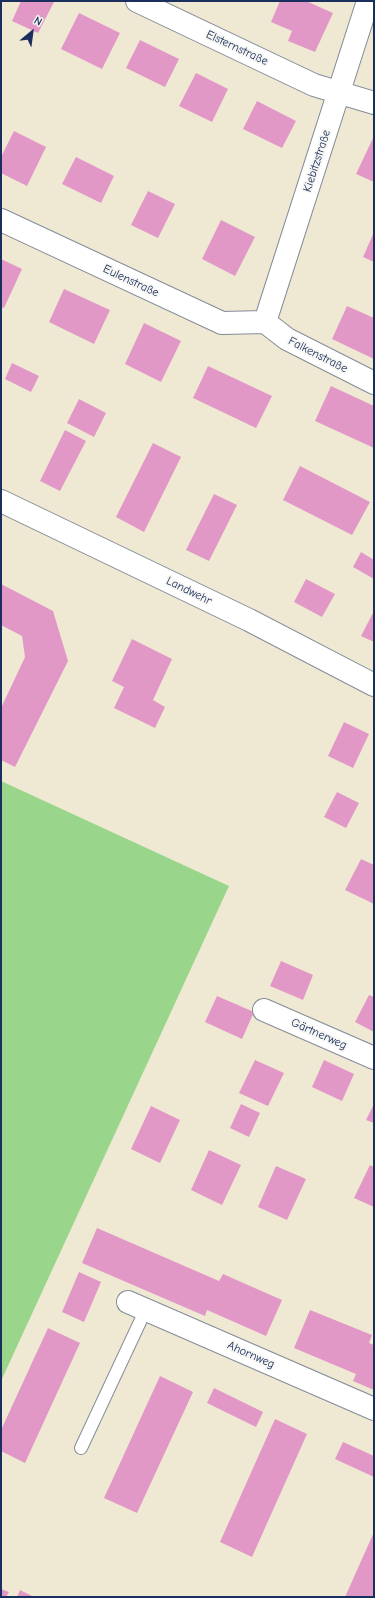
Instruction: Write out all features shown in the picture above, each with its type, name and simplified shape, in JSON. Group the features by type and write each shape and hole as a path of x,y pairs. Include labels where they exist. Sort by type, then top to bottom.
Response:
{"street":[{"name":"Kiebitzstraße","path":"265,322 368,1"},
{"name":"Elsternstraße","path":"149,4 314,85 374,103"},
{"name":"Eulenstraße","path":"1,220 222,324 265,322"},
{"name":"Falkenstraße","path":"265,322 287,339 374,383"},
{"name":"Landwehr","path":"1,501 242,616 374,685"},
{"name":"Gärtnerweg","path":"264,1010 374,1058"},
{"name":"Ahornweg","path":"137,1305 374,1409"}],"lane":[{"path":"82,1448 137,1305"}],"green space":[{"path":"1,781 229,886 1,1381"}],"building":[{"path":"21,1 54,2 38,33 12,21"},
{"path":"280,1 306,1 333,13 315,52 288,41 292,31 271,22"},
{"path":"79,13 120,33 102,69 61,49"},
{"path":"140,40 179,59 165,87 126,68"},
{"path":"196,73 228,89 212,122 179,106"},
{"path":"257,101 296,121 282,148 243,129"},
{"path":"14,131 46,147 27,186 1,173 1,157"},
{"path":"374,136 374,182 356,174"},
{"path":"76,157 114,176 101,203 62,184"},
{"path":"148,191 175,204 158,238 131,225"},
{"path":"221,220 255,237 235,276 202,259"},
{"path":"374,232 374,262 363,257"},
{"path":"1,259 22,269 4,308 1,307"},
{"path":"64,289 110,310 94,344 49,322"},
{"path":"347,306 374,318 374,359 332,339"},
{"path":"144,323 181,341 161,382 125,364"},
{"path":"12,363 39,376 31,392 5,379"},
{"path":"208,366 272,396 256,428 193,398"},
{"path":"331,386 374,406 374,448 315,421"},
{"path":"79,399 106,413 94,437 67,423"},
{"path":"65,430 86,441 60,491 40,481"},
{"path":"153,443 181,457 144,532 116,517"},
{"path":"300,466 370,502 352,535 283,500"},
{"path":"214,494 237,505 209,561 186,550"},
{"path":"361,552 374,560 374,579 353,567"},
{"path":"306,579 335,594 322,617 294,602"},
{"path":"1,584 53,611 68,661 15,767 1,760 1,708 25,657 22,636 1,625"},
{"path":"374,611 374,642 361,636"},
{"path":"132,639 172,659 153,700 165,707 155,728 114,708 124,687 112,681"},
{"path":"344,722 369,734 353,768 328,756"},
{"path":"337,792 359,803 346,828 324,817"},
{"path":"361,859 374,865 374,904 345,890"},
{"path":"281,961 313,975 303,1000 270,986"},
{"path":"369,995 374,997 374,1032 355,1022"},
{"path":"217,996 254,1012 242,1039 205,1022"},
{"path":"255,1060 284,1073 268,1106 239,1093"},
{"path":"324,1060 354,1074 342,1101 312,1087"},
{"path":"241,1104 260,1113 249,1137 230,1128"},
{"path":"374,1104 374,1123 366,1120"},
{"path":"151,1106 180,1120 160,1163 131,1149"},
{"path":"209,1150 241,1165 222,1205 191,1190"},
{"path":"370,1165 374,1167 374,1207 354,1198"},
{"path":"276,1166 306,1179 287,1220 258,1207"},
{"path":"97,1228 219,1281 223,1274 282,1300 266,1336 207,1310 205,1316 82,1263"},
{"path":"79,1272 101,1282 84,1322 62,1312"},
{"path":"310,1310 372,1335 369,1343 374,1345 374,1390 353,1381 356,1374 294,1348"},
{"path":"48,1328 80,1343 25,1463 1,1451 1,1430"},
{"path":"160,1376 193,1392 137,1513 104,1498"},
{"path":"214,1388 263,1412 256,1427 207,1403"},
{"path":"275,1419 307,1434 252,1557 220,1542"},
{"path":"343,1442 374,1456 374,1477 335,1459"},
{"path":"374,1532 374,1597 345,1597"},
{"path":"1,1589 9,1592 6,1597 1,1597"},
{"path":"20,1590 34,1597 17,1597"}]}
